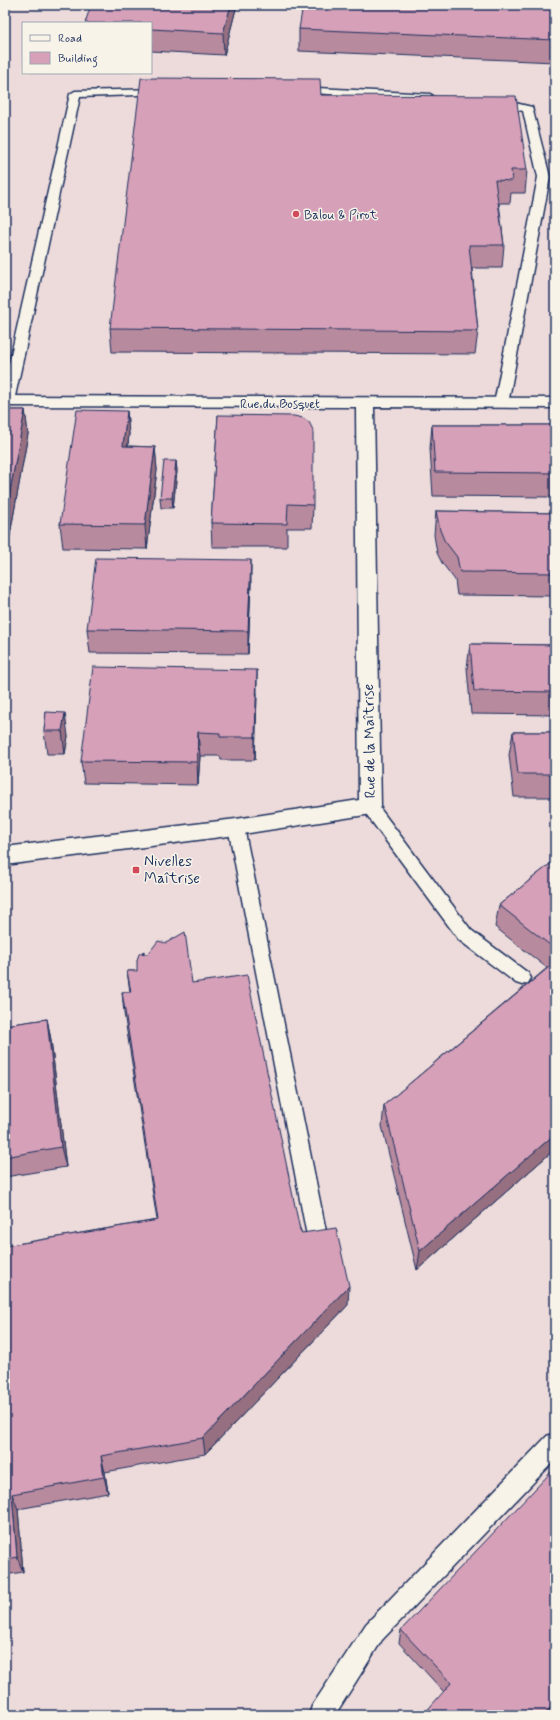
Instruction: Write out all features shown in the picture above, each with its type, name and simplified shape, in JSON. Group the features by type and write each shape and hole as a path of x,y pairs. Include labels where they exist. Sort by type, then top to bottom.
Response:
{"street":[{"name":"Rue du Bosquet","path":"6,401 365,404 555,403"},
{"name":"Rue de la Maîtrise","path":"5,856 236,828 370,806 365,404"}],"lane":[{"path":"289,90 444,98"},
{"path":"6,401 75,94 170,92"},
{"path":"482,100 498,101 528,109 544,177 501,404"},
{"path":"370,806 465,935 522,978"},
{"path":"236,828 318,1241"},
{"path":"321,1715 374,1632 555,1444"}],"shaded area":[{"path":"5,5 555,5 555,1715 5,1715"}],"building":[{"path":"91,5 231,5 223,33 152,29 152,22 85,22"},
{"path":"303,5 555,5 555,40 299,29"},
{"path":"141,78 320,79 321,95 516,96 527,170 511,170 512,181 495,180 504,245 469,245 478,331 110,328"},
{"path":"5,410 25,410 5,518"},
{"path":"77,410 127,411 123,446 155,447 145,525 60,524"},
{"path":"218,415 294,416 303,418 309,422 313,430 313,505 288,504 287,524 211,523"},
{"path":"432,425 555,425 555,473 435,472"},
{"path":"164,461 176,461 172,498 160,498"},
{"path":"436,511 555,513 555,573 460,572 457,557 444,540 440,530"},
{"path":"96,558 251,560 248,631 87,629"},
{"path":"470,644 555,645 555,692 474,691"},
{"path":"93,667 257,670 255,737 220,737 220,733 198,732 197,762 81,761"},
{"path":"46,712 65,713 62,731 44,731"},
{"path":"513,732 555,732 555,774 518,774"},
{"path":"555,860 555,949 499,905"},
{"path":"185,932 192,983 247,975 300,1230 302,1233 336,1228 349,1286 203,1438 101,1456 104,1477 12,1494 17,1557 5,1560 5,1246 158,1220 122,992 131,992 127,971 137,971 137,960 139,954 144,951 142,954 148,954 158,941 166,943"},
{"path":"555,962 555,1134 420,1251 384,1105"},
{"path":"47,1019 61,1147 5,1157 5,1025"},
{"path":"555,1468 555,1702 544,1715 423,1715 451,1683 401,1630"}],"place":[{"name":"Balou & Pirot","path":"296,214"},
{"name":"Nivelles Maîtrise","path":"136,870"}]}
